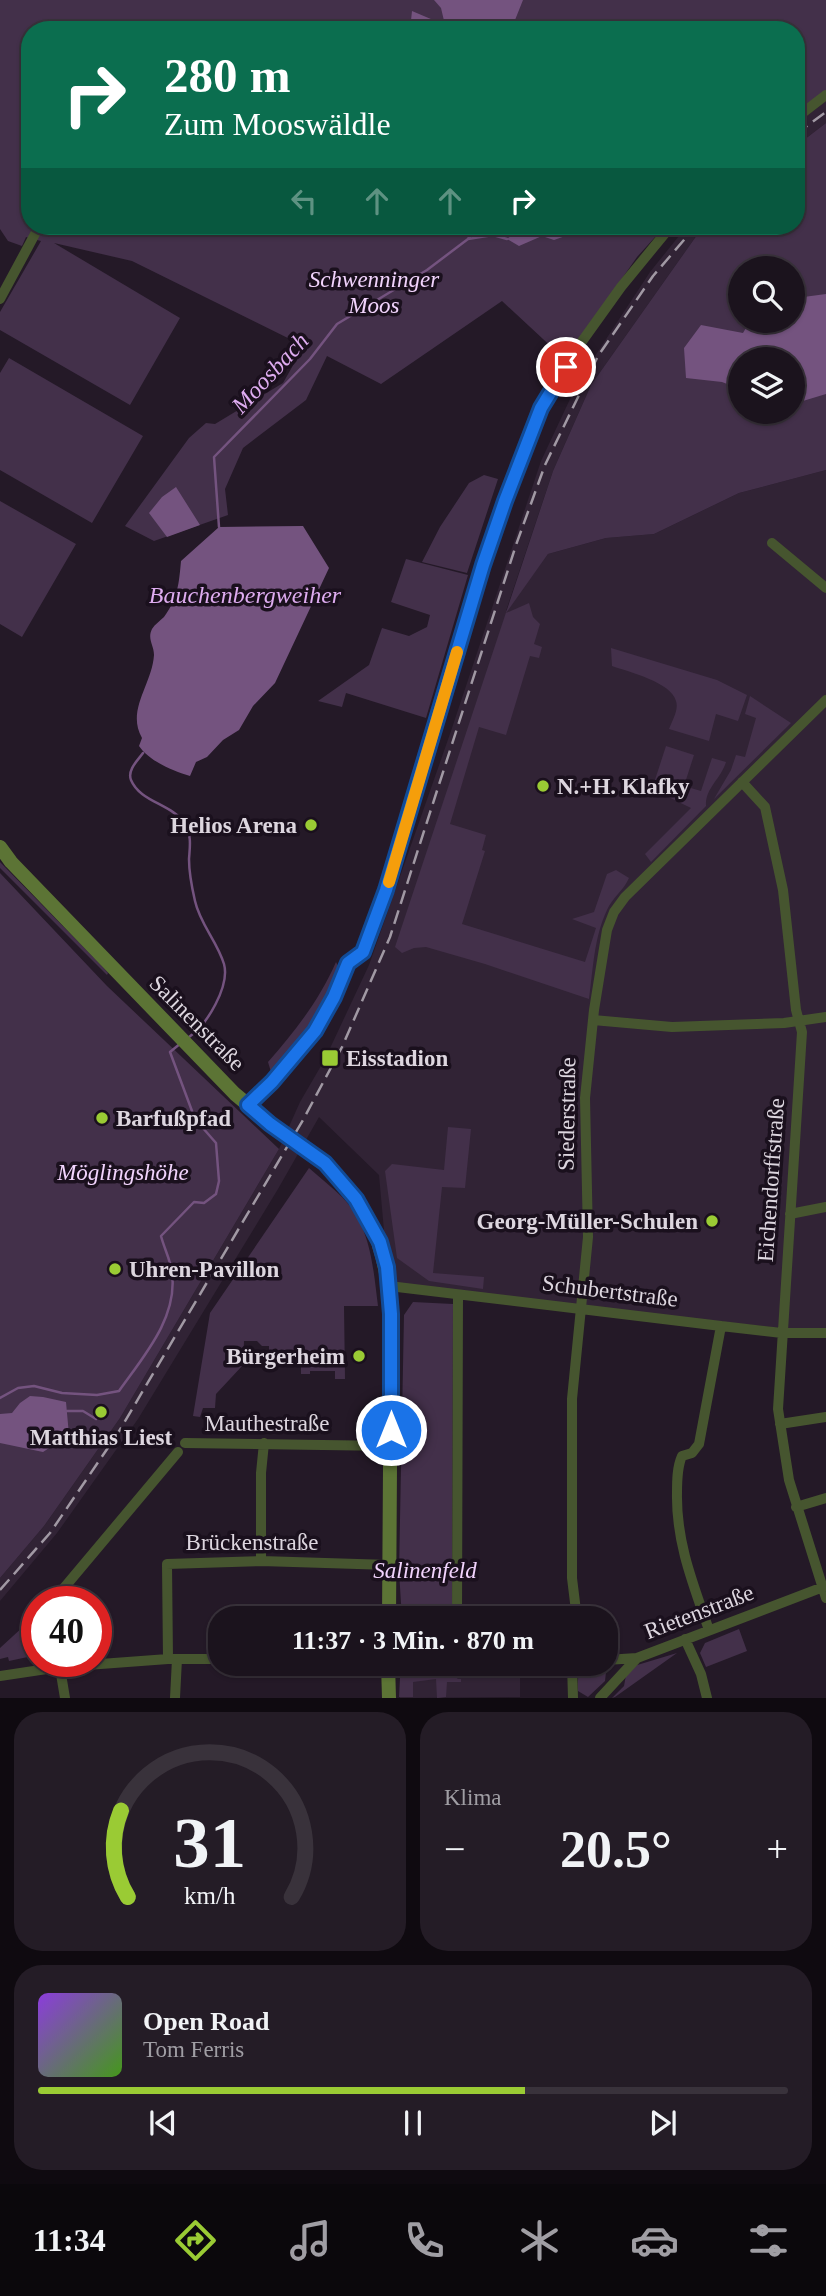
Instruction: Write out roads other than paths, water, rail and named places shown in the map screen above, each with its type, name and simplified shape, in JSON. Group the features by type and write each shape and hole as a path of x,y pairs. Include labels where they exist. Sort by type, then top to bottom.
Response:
{"street":[{"path":"805,111 826,95"},
{"path":"0,299 34,235"},
{"path":"248,1105 272,1082 315,1031 334,997 348,963 363,952 386,890 483,565 512,480 541,408 592,327 664,235"},
{"path":"772,543 826,588"},
{"name":"Siederstraße","path":"575,1606 572,1578 572,1399 588,1237 585,1098 593,1020 607,930 614,912 625,897 826,699"},
{"name":"Eichendorffstraße","path":"742,782 765,807 783,890 796,1010 802,1032 778,1387 780,1424 789,1480 825,1591"},
{"name":"Salinenstraße","path":"0,848 5,859 248,1105 325,1163 356,1199 380,1242 389,1286 389,1606"},
{"path":"593,1020 672,1027 784,1023 826,1017"},
{"path":"790,1214 826,1207"},
{"name":"Schubertstraße","path":"389,1286 782,1333 826,1333"},
{"path":"457,1606 458,1295"},
{"path":"709,1630 684,1560 679,1537 677,1485 682,1456 692,1453 699,1444 721,1326"},
{"path":"780,1424 826,1416"},
{"path":"261,1562 261,1473 264,1443"},
{"name":"Mauthestraße","path":"66,1586 181,1448 264,1443 391,1446"},
{"path":"796,1507 826,1498"},
{"name":"Brückenstraße","path":"172,1659 167,1564 261,1562 390,1565"},
{"name":"Rietenstraße","path":"600,1698 637,1658 709,1630 825,1591"},
{"path":"685,1639 701,1674 708,1698"},
{"path":"618,1659 637,1658"},
{"path":"172,1659 175,1698"},
{"path":"112,1662 208,1659"},
{"path":"0,1676 21,1672"},
{"path":"388,1676 388,1698"},
{"path":"572,1676 573,1698"},
{"path":"62,1677 65,1698"}],"water":[{"path":"434,0 523,0 515,21 444,21 441,8"},
{"path":"412,11 436,21 411,21"},
{"path":"512,235 568,235 554,240 542,236 519,246 507,239"},
{"path":"826,294 826,394 805,400 805,347 728,347 728,384 686,378 684,348 701,325 728,330 728,333 805,333 805,297"},
{"path":"176,487 200,525 167,537 149,513 162,497"},
{"name":"Bauchenbergweiher","path":"303,526 329,568 275,683 253,706 239,730 223,740 207,757 196,762 190,776 155,761 139,746 142,738 138,728 138,707 154,655 150,639 152,629 164,617 175,597 181,561 219,527"},
{"path":"30,1396 66,1402 69,1435 43,1452 0,1443 0,1414 12,1413"}],"waterway":[{"name":"Moosbach","path":"219,527 214,457 310,359 337,324 427,270 470,235"},
{"path":"468,239 493,235 507,239"},
{"name":"Moosbach","path":"143,753 132,769 131,780 141,793 172,811 187,828 190,841 190,875 195,901 224,964 224,983 216,1004 203,1024 189,1037"},
{"name":"Moosbach","path":"0,1398 18,1388 34,1386 62,1393 97,1395 119,1391 157,1336 170,1306 172,1290 171,1268 161,1236 194,1202 204,1203 216,1194 219,1181 216,1143 195,1119 170,1052 181,1043"},
{"path":"67,1411 83,1411 96,1419"}],"railway":[{"path":"805,127 826,112"},
{"path":"0,1590 50,1533 118,1433 303,1120 342,1047 390,937 516,545 545,465 598,356 653,276 688,235"}],"place":[{"name":"N.+H. Klafky","path":"543,786"},
{"name":"Helios Arena","path":"311,825"},
{"name":"Eisstadion","path":"330,1058"},
{"name":"Barfußpfad","path":"102,1118"},
{"name":"Georg-Müller-Schulen","path":"712,1221"},
{"name":"Uhren-Pavillon","path":"115,1269"},
{"name":"Bürgerheim","path":"359,1356"},
{"name":"Matthias Liest","path":"101,1412"}],"park label":[{"name":"Schwenninger Moos","path":"374,292"},
{"name":"Möglingshöhe","path":"123,1172"},
{"name":"Salinenfeld","path":"425,1570"}]}
